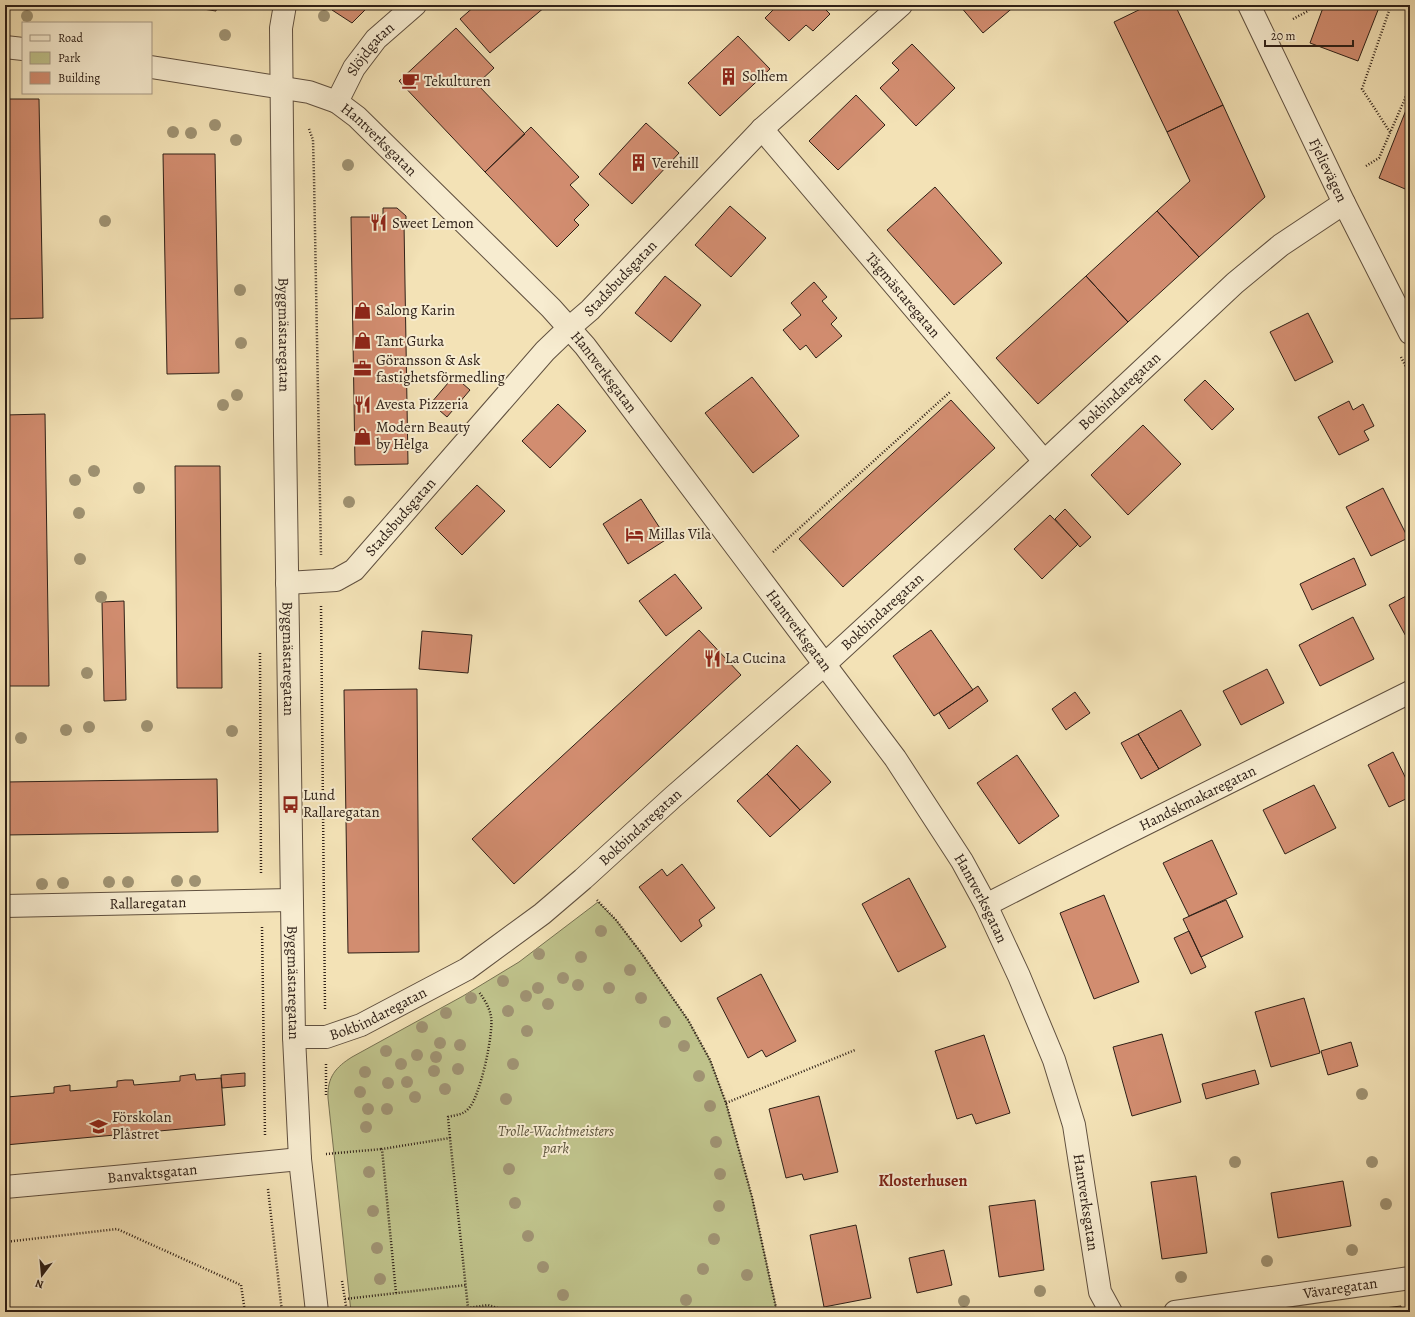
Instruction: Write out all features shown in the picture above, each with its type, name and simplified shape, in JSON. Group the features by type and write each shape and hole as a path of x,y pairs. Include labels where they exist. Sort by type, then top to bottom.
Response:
{"street":[{"name":"Byggmästaregatan","path":"284,5 281,28 291,900 294,1037 300,1159 317,1312"},
{"name":"Slöjdgatan","path":"337,102 354,68 376,39 415,5"},
{"name":"Stadsbudsgatan","path":"287,583 336,580 354,570 546,351 590,310 762,129 901,5"},
{"name":"Fjelievägen","path":"1249,5 1344,203 1410,333"},
{"path":"5,47 22,49"},
{"name":"Hantverksgatan","path":"152,67 309,92 337,102 362,122 551,308 585,346 895,758 962,861 986,906 1019,976 1054,1060 1074,1125 1100,1292 1111,1312"},
{"name":"Tågmästaregatan","path":"762,129 1044,461"},
{"name":"Bokbindaregatan","path":"294,1037 326,1036 361,1025 467,969 542,914 583,880 674,797 825,664 986,517 1235,283 1281,245 1344,203"},
{"name":"Handskmakaregatan","path":"986,906 1130,831 1410,692"},
{"name":"Rallaregatan","path":"5,906 291,900"},
{"name":"Banvaktsgatan","path":"5,1187 300,1159"},
{"name":"Vävaregatan","path":"1175,1312 1410,1278"}],"path":[{"path":"1293,19 1308,11 1310,5"},
{"path":"1390,132 1362,89 1391,5"},
{"path":"1366,166 1378,158 1410,84"},
{"path":"311,131 313,140 314,177 321,582 326,1100"},
{"path":"753,570 970,373"},
{"path":"583,880 598,902 616,920 642,954 688,1020 710,1060 726,1103 752,1197 778,1312"},
{"path":"477,987 491,1016 492,1024 485,1066 470,1109 462,1114 448,1117 450,1138 468,1308 488,1305 510,1312"},
{"path":"726,1103 855,1050"},
{"path":"326,1147 326,1154 382,1149 450,1138"},
{"path":"382,1149 396,1293"},
{"path":"265,1162 282,1312"},
{"path":"5,1242 117,1229 241,1285 245,1312"},
{"path":"341,1276 347,1312"},
{"path":"346,1299 466,1285"}],"green space":[{"name":"Trolle-Wachtmeisters park","path":"598,902 616,920 642,954 688,1020 710,1060 726,1103 752,1197 777,1312 351,1312 328,1098 329,1084 334,1073 341,1065 352,1057 463,996 519,962"}],"building":[{"path":"177,5 217,5 216,11"},
{"path":"333,5 370,5 352,23 332,10"},
{"path":"476,5 543,5 545,7 490,53 460,19"},
{"path":"778,5 827,5 824,8 830,14 813,31 806,25 789,41 765,18"},
{"path":"1016,5 983,33 960,6"},
{"path":"1149,5 1175,5 1223,105 1167,132 1114,22"},
{"path":"1324,5 1380,5 1358,61 1310,43"},
{"path":"456,28 494,68 477,84 525,134 485,172 399,81"},
{"name":"Solhem","path":"738,36 770,69 720,116 688,83"},
{"path":"912,44 955,88 916,126 880,88 899,70 892,63"},
{"path":"856,95 885,125 838,170 809,141"},
{"path":"5,99 39,99 43,318 5,319"},
{"path":"1410,100 1410,191 1379,178"},
{"path":"1223,105 1265,197 1199,257 1157,211 1190,181 1167,132"},
{"name":"Verehill","path":"646,123 679,153 632,204 599,174"},
{"path":"531,127 579,177 570,185 589,205 574,220 579,225 557,247 485,172"},
{"path":"163,154 215,154 219,373 167,374"},
{"path":"935,187 1002,263 954,305 887,230"},
{"path":"730,206 766,238 731,277 695,245"},
{"path":"383,208 397,208 406,216 406,223 404,223 408,464 355,465 351,217 383,217"},
{"path":"1157,211 1199,257 1128,322 1086,276"},
{"path":"665,276 701,305 671,342 635,313"},
{"path":"1086,276 1128,322 1038,404 996,358"},
{"path":"814,282 827,297 822,301 837,318 831,324 842,336 816,358 806,345 800,350 783,330 801,315 791,303"},
{"path":"1308,313 1333,362 1295,381 1270,332"},
{"path":"454,376 470,390 447,417 431,403"},
{"path":"752,377 799,436 753,473 705,413"},
{"path":"1205,380 1234,409 1212,430 1184,400"},
{"path":"951,400 995,448 843,587 799,539"},
{"path":"1349,401 1353,410 1363,404 1374,426 1364,431 1369,440 1339,455 1318,417"},
{"path":"558,404 586,431 550,468 522,441"},
{"path":"45,414 49,686 5,686 5,415"},
{"path":"1143,425 1181,464 1128,515 1091,475"},
{"path":"175,466 220,466 222,688 177,688"},
{"path":"477,485 505,511 462,555 435,528"},
{"path":"1383,488 1408,538 1371,556 1346,507"},
{"path":"641,499 667,539 628,564 603,524"},
{"path":"1065,509 1091,537 1080,547 1055,519"},
{"path":"1050,515 1078,544 1042,579 1014,549"},
{"path":"1354,558 1366,585 1312,610 1300,584"},
{"path":"675,574 702,608 666,636 639,601"},
{"path":"1410,594 1410,641 1409,642 1389,605"},
{"path":"124,601 126,700 104,701 102,602"},
{"path":"1353,617 1374,659 1320,686 1299,645"},
{"path":"699,630 741,675 514,884 472,839"},
{"path":"931,630 973,690 934,716 893,656"},
{"path":"422,631 472,635 468,673 419,669"},
{"path":"1267,669 1284,703 1241,725 1223,691"},
{"path":"978,686 988,701 949,729 939,713"},
{"path":"417,689 419,952 348,953 344,690"},
{"path":"1075,692 1090,713 1066,730 1052,709"},
{"path":"1181,710 1201,745 1159,769 1138,734"},
{"path":"1138,734 1159,769 1141,779 1121,743"},
{"path":"797,745 831,782 800,810 767,774"},
{"path":"1393,752 1410,787 1410,797 1389,807 1368,765"},
{"path":"1017,755 1059,816 1019,844 977,783"},
{"path":"767,774 800,810 770,837 737,801"},
{"path":"217,779 218,832 5,835 5,782"},
{"path":"1314,785 1336,828 1285,854 1263,810"},
{"path":"1212,840 1237,894 1189,916 1163,863"},
{"path":"682,864 715,908 699,920 702,926 681,942 639,887 662,869 667,876"},
{"path":"909,878 946,947 898,972 862,904"},
{"path":"1104,895 1139,982 1094,999 1060,913"},
{"path":"1226,900 1243,937 1201,957 1183,919"},
{"path":"1189,931 1206,967 1191,974 1174,938"},
{"path":"761,974 796,1041 766,1057 762,1050 748,1058 717,998"},
{"path":"1304,998 1320,1053 1271,1067 1255,1012"},
{"path":"1162,1034 1181,1102 1132,1116 1113,1047"},
{"path":"984,1035 1010,1113 976,1124 972,1114 957,1119 935,1051"},
{"path":"1351,1042 1358,1066 1328,1075 1321,1051"},
{"path":"1255,1070 1259,1084 1206,1099 1202,1084"},
{"path":"245,1073 245,1086 222,1088 221,1075"},
{"path":"195,1074 196,1080 221,1078 225,1125 5,1145 5,1091 7,1091 7,1097 54,1093 54,1087 70,1085 70,1091 117,1087 117,1081 133,1080 134,1085 180,1081 180,1076"},
{"path":"819,1096 838,1172 804,1180 802,1174 786,1178 769,1109"},
{"path":"1410,1158 1410,1181 1407,1159"},
{"path":"1196,1176 1207,1253 1162,1259 1151,1182"},
{"path":"1343,1181 1351,1226 1278,1238 1271,1193"},
{"path":"1035,1200 1044,1270 999,1277 989,1206"},
{"path":"856,1225 871,1298 824,1307 810,1235"},
{"path":"944,1250 952,1285 917,1293 909,1258"},
{"path":"1401,1306 1401,1312 1368,1312 1368,1310"}],"place":[{"name":"Solhem","path":"729,76"},
{"name":"Tekulturen","path":"411,81"},
{"name":"Verehill","path":"639,163"},
{"name":"Sweet Lemon","path":"379,223"},
{"name":"Salong Karin","path":"363,310"},
{"name":"Tant Gurka","path":"363,341"},
{"name":"Göransson & Ask fastighetsförmedling","path":"363,369"},
{"name":"Avesta Pizzeria","path":"363,404"},
{"name":"Modern Beauty by Helga","path":"363,436"},
{"name":"Millas Vila","path":"635,534"},
{"name":"La Cucina","path":"712,658"},
{"name":"Lund Rallaregatan","path":"290,804"},
{"name":"Förskolan Plåstret","path":"99,1126"}],"district":[{"name":"Klosterhusen","path":"923,1181"}]}
